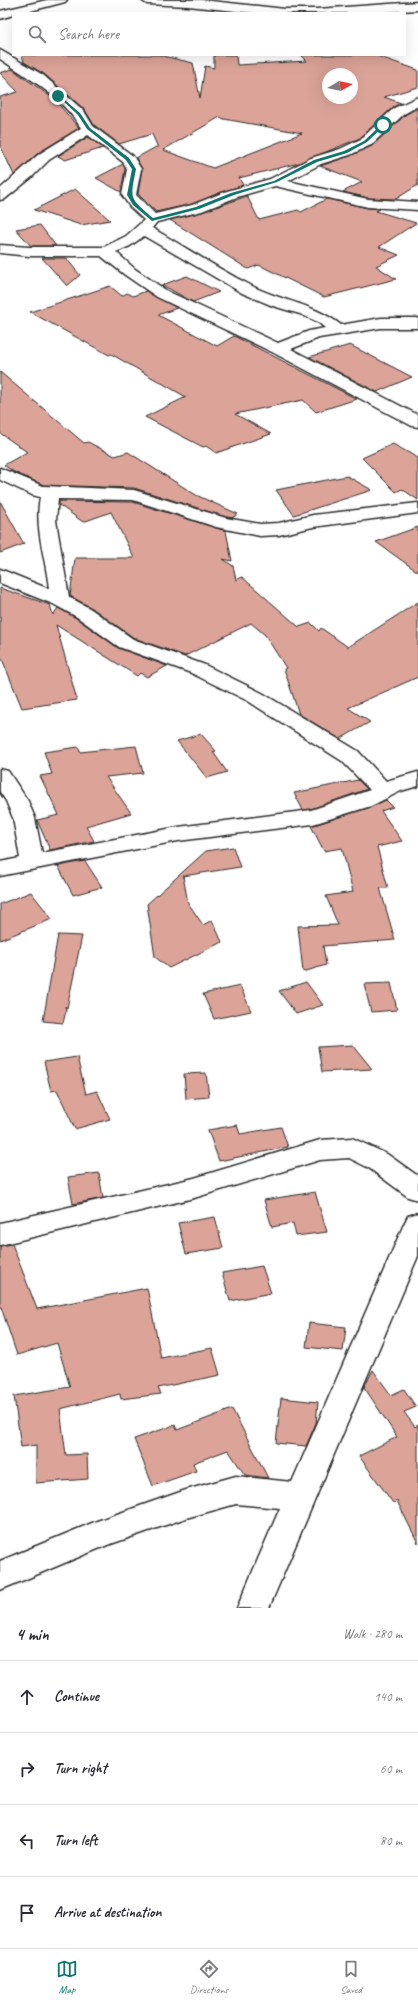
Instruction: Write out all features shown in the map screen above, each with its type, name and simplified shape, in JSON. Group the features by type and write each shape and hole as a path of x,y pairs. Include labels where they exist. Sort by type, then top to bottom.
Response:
{"street":[{"path":"12,12 61,0"},
{"path":"146,0 188,2 276,12"},
{"path":"332,12 418,6"},
{"path":"0,15 12,12"},
{"path":"0,54 38,78 79,114 88,129 128,159 134,169 129,195 148,225 247,290 279,303 306,311 324,319 337,330"},
{"path":"0,249 15,252 78,250 104,251 126,241 148,225 232,194 275,182 316,161 345,152 366,142 399,111 418,101"},
{"path":"0,196 27,174 44,157 88,129"},
{"path":"275,182 368,203 418,206"},
{"path":"104,251 130,272 162,294 278,349 418,422"},
{"path":"278,349 315,334 381,324 418,322"},
{"path":"0,473 38,491 50,493 134,495 223,522 260,530 279,529 313,521 418,508"},
{"path":"50,493 46,506 46,519 49,548 59,582 60,600"},
{"path":"0,575 60,600 84,613 126,643 198,669 268,704 350,756 384,792"},
{"path":"0,776 17,801 24,818 32,862"},
{"path":"0,869 178,834 312,817 384,792 393,786 418,779"},
{"path":"0,1234 194,1188 320,1150 352,1148 378,1161 418,1190"},
{"path":"253,1608 358,1360 418,1224"},
{"path":"0,1576 97,1535 186,1504 236,1490 301,1497"}],"building":[{"path":"22,56 163,56 193,63 200,98 205,66 214,68 214,56 236,56 237,65 307,61 302,56 377,56 418,70 418,87 384,97 401,103 393,107 360,138 299,163 239,178 243,185 192,204 156,212 138,194 142,169 136,158 156,147 158,148 152,134 119,144 94,125 85,110 44,74 24,62","holes":["220,117 302,133 213,168 163,150"]},
{"path":"12,69 54,99 79,128 38,153 14,175 0,145 0,97 18,92 0,73"},
{"path":"417,108 418,185 396,199 368,198 343,192 362,182 320,166 350,156 372,146 405,115"},
{"path":"88,137 103,148 65,160 58,156"},
{"path":"123,164 125,169 121,192 96,178"},
{"path":"75,189 110,220 81,225 34,210"},
{"path":"247,196 259,220 298,210 301,212 327,199 368,208 380,209 376,211 416,223 379,247 399,255 376,266 396,279 324,297 259,265 248,269 170,220 202,212"},
{"path":"40,225 56,246 31,246 16,229"},
{"path":"42,258 66,258 80,275 67,286"},
{"path":"187,276 219,292 193,302 162,285"},
{"path":"110,286 122,296 127,293 133,296 146,291 177,308 158,315 217,346 234,336 357,399 316,412 303,400 235,414 271,434 216,453 206,446 203,447 145,417 186,397 111,354 109,355 30,312"},
{"path":"350,345 412,377 377,392 309,357"},
{"path":"0,372 84,443 88,442 115,456 128,452 196,495 238,514 232,518 226,517 134,488 43,485 14,472 4,465 27,452 0,433"},
{"path":"393,444 418,458 418,500 402,489 396,492 362,458"},
{"path":"347,476 372,490 294,515 276,490"},
{"path":"0,501 24,544 0,553"},
{"path":"59,501 133,502 226,531 232,561 223,559 233,566 236,580 242,577 299,627 311,623 319,631 321,628 348,647 418,602 418,677 348,708 370,722 340,739 299,714 284,669 286,668 265,635 251,623 185,656 134,638 92,608 70,596 75,558 134,558 111,512 83,522 59,505"},
{"path":"418,527 418,572 376,542"},
{"path":"0,588 50,605 53,615 58,608 76,618 118,648 167,666 147,677 140,673 137,676 56,625 77,700 22,708 0,654"},
{"path":"201,734 216,751 213,752 227,772 207,778 177,741"},
{"path":"136,746 143,773 106,777 131,813 86,826 94,841 50,850 37,820 59,815 40,776 52,774 44,752 78,747 80,752"},
{"path":"358,780 367,789 311,809 303,810 294,793"},
{"path":"386,800 393,807 381,811 402,841 377,847 388,888 380,888 395,940 323,946 326,965 303,972 298,926 338,925 326,896 353,892 342,848 324,851 311,826 371,807"},
{"path":"233,847 240,867 183,876 188,903 203,925 212,920 222,942 169,968 155,957 147,904 206,851"},
{"path":"85,861 102,887 73,895 58,866"},
{"path":"31,892 52,919 0,940 0,904"},
{"path":"58,935 82,936 67,1008 65,1006 66,1011 63,1023 43,1021"},
{"path":"306,982 323,1005 296,1014 279,991"},
{"path":"391,983 397,1010 371,1012 364,984"},
{"path":"240,986 251,1011 214,1019 203,994"},
{"path":"353,1045 372,1069 322,1072 318,1047"},
{"path":"77,1057 86,1094 97,1091 110,1119 75,1129 57,1090 51,1091 44,1062"},
{"path":"206,1073 209,1097 186,1099 184,1074"},
{"path":"237,1125 240,1134 281,1127 288,1147 219,1161 208,1130"},
{"path":"99,1173 103,1198 73,1204 68,1177"},
{"path":"315,1192 327,1232 296,1236 293,1223 272,1227 264,1200"},
{"path":"215,1217 223,1248 186,1254 178,1223"},
{"path":"12,1244 37,1309 147,1288 161,1358 212,1348 220,1375 158,1388 161,1394 121,1399 120,1394 60,1409 66,1455 87,1454 88,1479 36,1483 36,1445 21,1447 14,1396 70,1387 57,1343 17,1355 0,1304 0,1246"},
{"path":"262,1266 271,1293 230,1301 222,1273"},
{"path":"309,1323 346,1327 343,1351 306,1347"},
{"path":"373,1370 391,1395 404,1389 416,1407 404,1412 415,1427 418,1425 418,1543 397,1501 393,1503 359,1456 397,1437 364,1387"},
{"path":"281,1398 318,1402 316,1423 306,1446 276,1443"},
{"path":"232,1409 268,1478 245,1475 228,1450 193,1463 196,1471 153,1486 134,1439 175,1425 177,1430"}],"route":[{"path":"58,96 79,114 88,129 128,159 134,169 133,182 129,195 134,204 152,220 197,208 232,194 275,182 316,161 345,152 366,142 383,125"}]}
